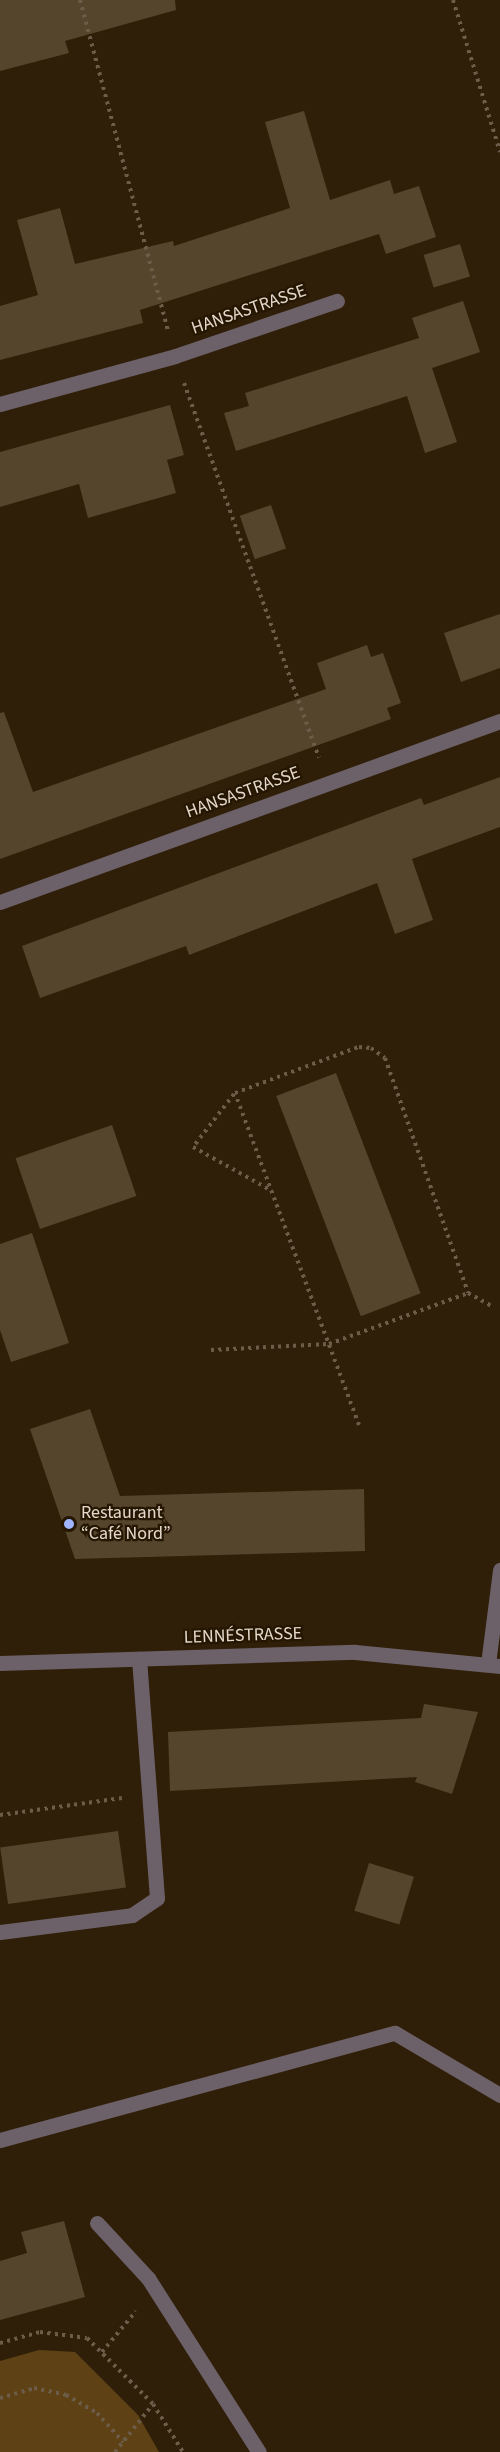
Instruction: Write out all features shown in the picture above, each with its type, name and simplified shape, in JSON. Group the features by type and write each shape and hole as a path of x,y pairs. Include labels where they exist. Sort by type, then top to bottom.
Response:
{"street":[{"name":"HANSASTRASSE","path":"0,404 175,356 337,301"},
{"name":"HANSASTRASSE","path":"0,902 500,722"},
{"name":"LENNÉSTRASSE","path":"0,1663 356,1652 494,1665 500,1570"},
{"path":"0,1932 132,1915 157,1898 139,1659"},
{"path":"0,2140 395,2033 500,2095"},
{"path":"97,2223 155,2289 259,2452"}],"path":[{"path":"80,0 175,356 328,783"},
{"path":"453,0 500,152"},
{"path":"273,1191 193,1147 235,1093 359,1047 371,1048 385,1058 468,1293 493,1307"},
{"path":"235,1093 358,1425"},
{"path":"211,1350 329,1344 468,1293"},
{"path":"0,1815 149,1794"},
{"path":"102,2352 155,2289"},
{"path":"0,2343 40,2332 87,2338 153,2404 183,2452"},
{"path":"0,2398 34,2388 66,2396 97,2414 123,2442"},
{"path":"115,2452 153,2404"}],"shaded area":[{"path":"39,2350 75,2352 138,2415 159,2452 0,2452 0,2361"}],"building":[{"path":"0,0 175,0 176,10 65,41 69,53 0,71"},
{"path":"304,111 330,200 390,180 394,194 419,186 436,237 386,254 379,234 140,310 143,323 0,360 0,306 38,295 17,220 60,208 75,264 173,241 174,246 290,208 265,122"},
{"path":"460,244 470,277 434,288 424,255"},
{"path":"463,301 480,352 432,368 457,442 425,453 407,396 236,451 224,413 249,406 245,393 419,338 412,318"},
{"path":"170,405 184,455 167,460 176,493 88,518 79,484 0,507 0,452"},
{"path":"271,505 286,548 255,559 240,516"},
{"path":"500,614 500,668 461,682 444,633"},
{"path":"367,645 371,657 383,653 401,703 387,708 391,719 0,859 0,713 4,712 33,792 326,689 317,663"},
{"path":"500,777 500,827 412,859 433,920 395,934 377,883 189,955 186,946 40,998 22,946 421,798 424,805"},
{"path":"336,1073 421,1293 361,1316 276,1096"},
{"path":"112,1125 136,1196 40,1229 16,1158"},
{"path":"32,1233 69,1343 11,1362 0,1330 0,1244"},
{"path":"90,1409 120,1496 364,1489 365,1551 75,1559 30,1429"},
{"path":"424,1704 478,1712 452,1794 415,1782 417,1777 170,1791 168,1732 421,1718"},
{"path":"118,1831 126,1887 8,1904 0,1848"},
{"path":"369,1863 414,1877 399,1925 354,1911"},
{"path":"64,2221 85,2297 0,2320 0,2261 27,2253 21,2232"}],"place":[{"name":"Restaurant “Café Nord”","path":"69,1524"}]}
